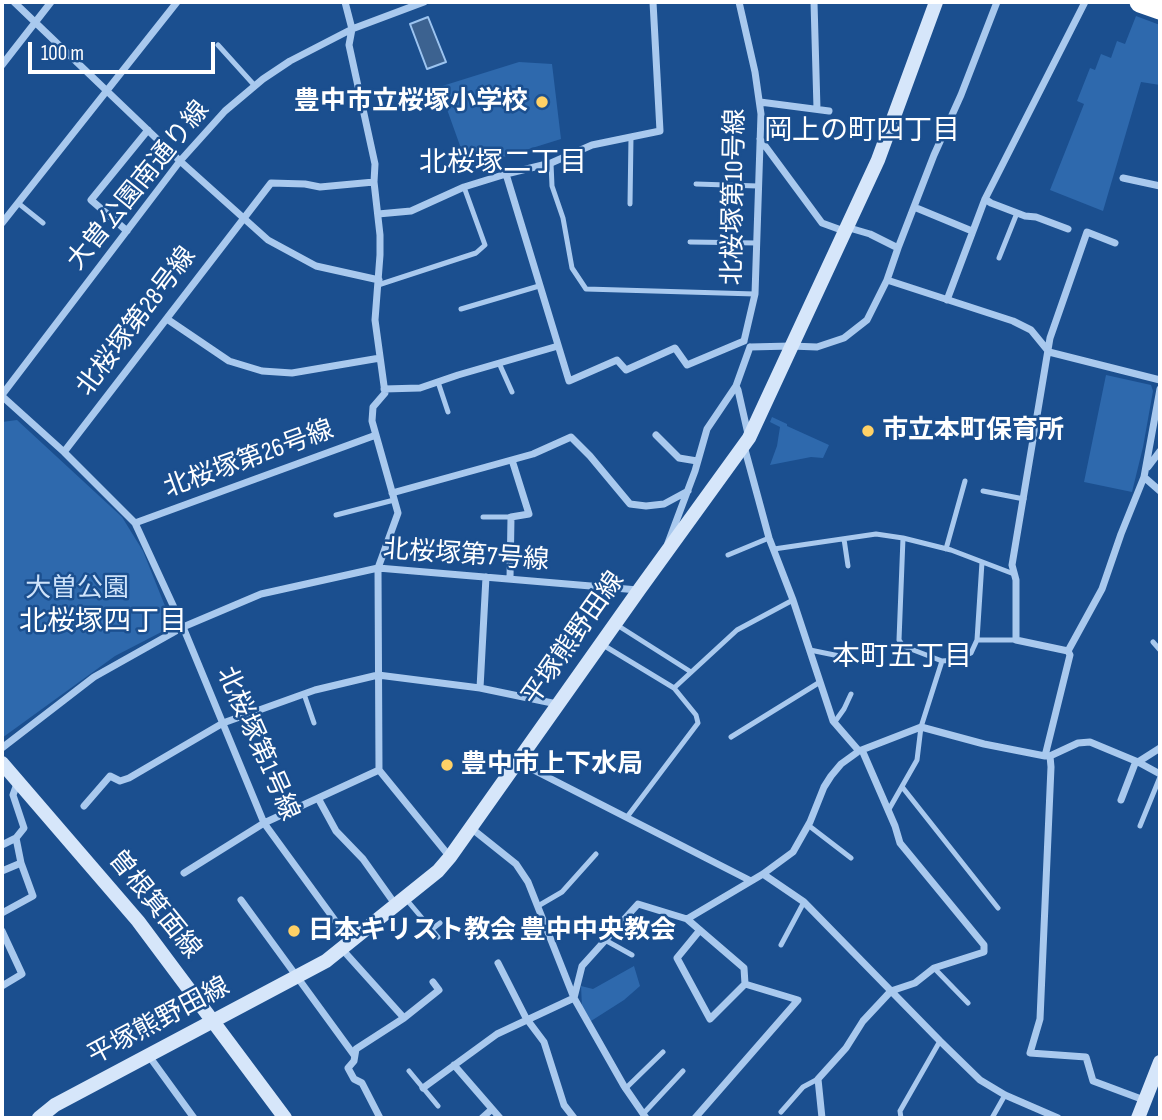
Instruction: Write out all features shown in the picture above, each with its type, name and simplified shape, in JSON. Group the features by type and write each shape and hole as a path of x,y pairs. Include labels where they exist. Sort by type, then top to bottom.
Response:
{"highway":[{"path":"1140,2 1160,9"}],"street":[{"path":"14,2 180,161 268,240 316,266 379,283"},
{"path":"2,65 51,2"},
{"path":"2,223 177,2"},
{"path":"345,2 352,29 349,45 375,164 374,181 380,235 375,320 385,393 373,407 372,421 398,513 377,568 379,771 450,857"},
{"name":"大曽公園南通り線","path":"2,396 180,161 217,120 255,86 290,61 352,29 424,2"},
{"path":"378,214 411,211 464,187 551,163 592,145 660,131 653,2"},
{"name":"北桜塚第10号線","path":"664,554 688,491 707,429 736,386 747,344 755,294 761,114 755,72 739,2"},
{"path":"814,2 817,109"},
{"name":"平塚熊野田線","path":"39,1118 55,1105 326,961 438,870 450,857 746,441 878,160 936,2"},
{"path":"506,174 569,381 617,360 626,370 675,348 687,365 747,344 817,347 844,338 867,320 887,280 934,155 961,95 997,2"},
{"path":"947,300 985,199 1085,2"},
{"path":"760,102 829,111"},
{"path":"127,230 91,200 148,130"},
{"path":"760,139 822,223 870,233 898,248"},
{"path":"1123,178 1160,186"},
{"name":"北桜塚第28号線","path":"64,452 271,183 320,187 374,181"},
{"path":"985,199 1017,213 1068,229"},
{"path":"914,207 972,230"},
{"path":"1068,651 1016,640 1016,580 1012,565 1050,338 1087,232 1115,243"},
{"path":"887,280 1013,321 1031,330 1049,352 1160,380"},
{"path":"167,319 229,361 261,371 292,373 380,358"},
{"path":"384,388 420,388 558,346"},
{"path":"736,386 769,538 834,723 860,750 895,826 900,843 984,946 984,952 934,968 915,983 891,991 863,1021 846,1048 818,1079 822,1118"},
{"path":"1144,1100 1093,1081 1086,1057 1030,1053 1040,1019 1051,767 1048,756 1070,655 1068,651 1102,589 1145,473 1160,389"},
{"path":"2,396 64,452 135,523"},
{"path":"656,435 679,458 697,461"},
{"name":"北桜塚第26号線","path":"135,523 376,436"},
{"path":"393,497 533,454 571,437 630,504 664,504 688,491"},
{"path":"1145,473 1160,451"},
{"path":"510,579 511,517 529,513 512,460"},
{"path":"1145,473 1160,491"},
{"name":"北桜塚第1号線","path":"135,523 183,627 264,823 346,944 404,1018"},
{"name":"北桜塚第7号線","path":"2,748 94,677 183,627 261,594 377,568 639,590"},
{"path":"480,688 486,577"},
{"path":"84,806 110,776 120,781 129,778 223,723 304,694 378,675 480,688 558,704"},
{"path":"687,919 763,874 793,852 831,776 841,764 860,750 921,727 984,744 1048,756 1078,743 1090,742 1137,762 1160,776"},
{"path":"1121,800 1137,762 1160,748"},
{"path":"516,761 751,881"},
{"name":"曽根箕面線","path":"2,762 138,920 285,1118"},
{"path":"184,873 264,823 379,771"},
{"path":"2,845 16,838 24,828 13,795 18,781"},
{"path":"318,798 336,831 400,901"},
{"path":"470,827 516,864 528,882 573,998 625,1089 645,1116"},
{"path":"2,913 33,896 20,863 16,838"},
{"path":"2,872 20,863"},
{"path":"763,874 804,902 980,1080 1005,1096 1058,1118"},
{"path":"241,900 355,1056"},
{"path":"423,1088 497,1034 573,998 582,966 638,904 687,919 700,930 744,968 745,984 710,1019 677,958 700,930"},
{"path":"2,932 22,974 2,986"},
{"path":"498,963 527,1020 544,1042 564,1105 574,1118"},
{"path":"380,1118 362,1083 354,1079 348,1068 354,1061 356,1049 404,1018 439,990 433,982"},
{"path":"695,1118 798,1000 745,984"},
{"path":"149,1056 194,1118"},
{"path":"1138,1118 1160,1062"},
{"path":"454,1065 500,1118"},
{"path":"482,1118 492,1109"}],"lane":[{"path":"218,45 255,86"},
{"path":"630,204 631,137"},
{"path":"551,163 552,186 564,218 572,268 586,289 755,294"},
{"path":"696,184 758,186"},
{"path":"379,283 476,253 485,245 464,187"},
{"path":"18,203 43,223"},
{"path":"999,258 1017,213"},
{"path":"690,242 757,243"},
{"path":"461,309 539,286"},
{"path":"499,363 512,392"},
{"path":"438,382 448,412"},
{"path":"946,549 965,481"},
{"path":"983,491 1024,499"},
{"path":"336,515 393,497"},
{"path":"484,517 511,517"},
{"path":"774,549 876,534 946,549 1014,574"},
{"path":"728,555 769,538"},
{"path":"903,538 899,640 902,646 942,661 955,660 971,653 977,640 982,562"},
{"path":"845,539 848,566"},
{"path":"674,688 737,630 793,600"},
{"path":"615,624 691,672"},
{"path":"977,640 1016,640"},
{"path":"1153,642 1160,650"},
{"path":"601,643 674,688 696,715 698,723 627,817"},
{"path":"810,650 854,659"},
{"path":"888,811 917,760 921,727 942,661"},
{"path":"731,737 820,682"},
{"path":"304,694 314,723"},
{"path":"834,723 851,694"},
{"path":"1140,826 1160,776"},
{"path":"902,788 998,908"},
{"path":"808,825 851,858"},
{"path":"538,906 562,892 596,854"},
{"path":"400,901 438,937"},
{"path":"781,945 804,902"},
{"path":"431,930 440,923"},
{"path":"605,940 632,955"},
{"path":"934,968 968,1003"},
{"path":"901,1118 900,1111 940,1041"},
{"path":"625,1089 663,1052"},
{"path":"409,1071 438,1106"},
{"path":"645,1116 682,1071"},
{"path":"781,1112 803,1087 818,1079"},
{"path":"992,1118 1005,1096"}],"green space":[{"path":"1136,16 1160,25 1160,85 1141,82 1103,211 1050,190 1084,104 1077,101 1090,68 1095,70 1101,54 1111,58 1117,41 1125,44"},
{"path":"519,62 552,64 561,139 468,168 439,87"},
{"path":"1106,375 1151,385 1153,391 1132,492 1084,482"},
{"path":"772,417 829,445 823,458 811,457 770,465 780,427 770,422"},
{"name":"大曽公園","path":"17,420 122,517 143,551 173,626 115,656 2,738 2,422"},
{"path":"634,966 640,986 591,1021 582,1007 581,986 593,989"}],"shaded area":[{"path":"428,17 446,62 427,69 410,24"}],"place":[{"name":"豊中市立桜塚小学校","path":"542,102"},
{"name":"市立本町保育所","path":"868,431"},
{"name":"豊中市上下水局","path":"447,765"},
{"name":"日本キリスト教会 豊中中央教会","path":"294,931"}],"district":[{"name":"岡上の町四丁目","path":"862,132"},
{"name":"北桜塚二丁目","path":"503,164"},
{"name":"北桜塚四丁目","path":"103,623"},
{"name":"本町五丁目","path":"902,658"}]}
